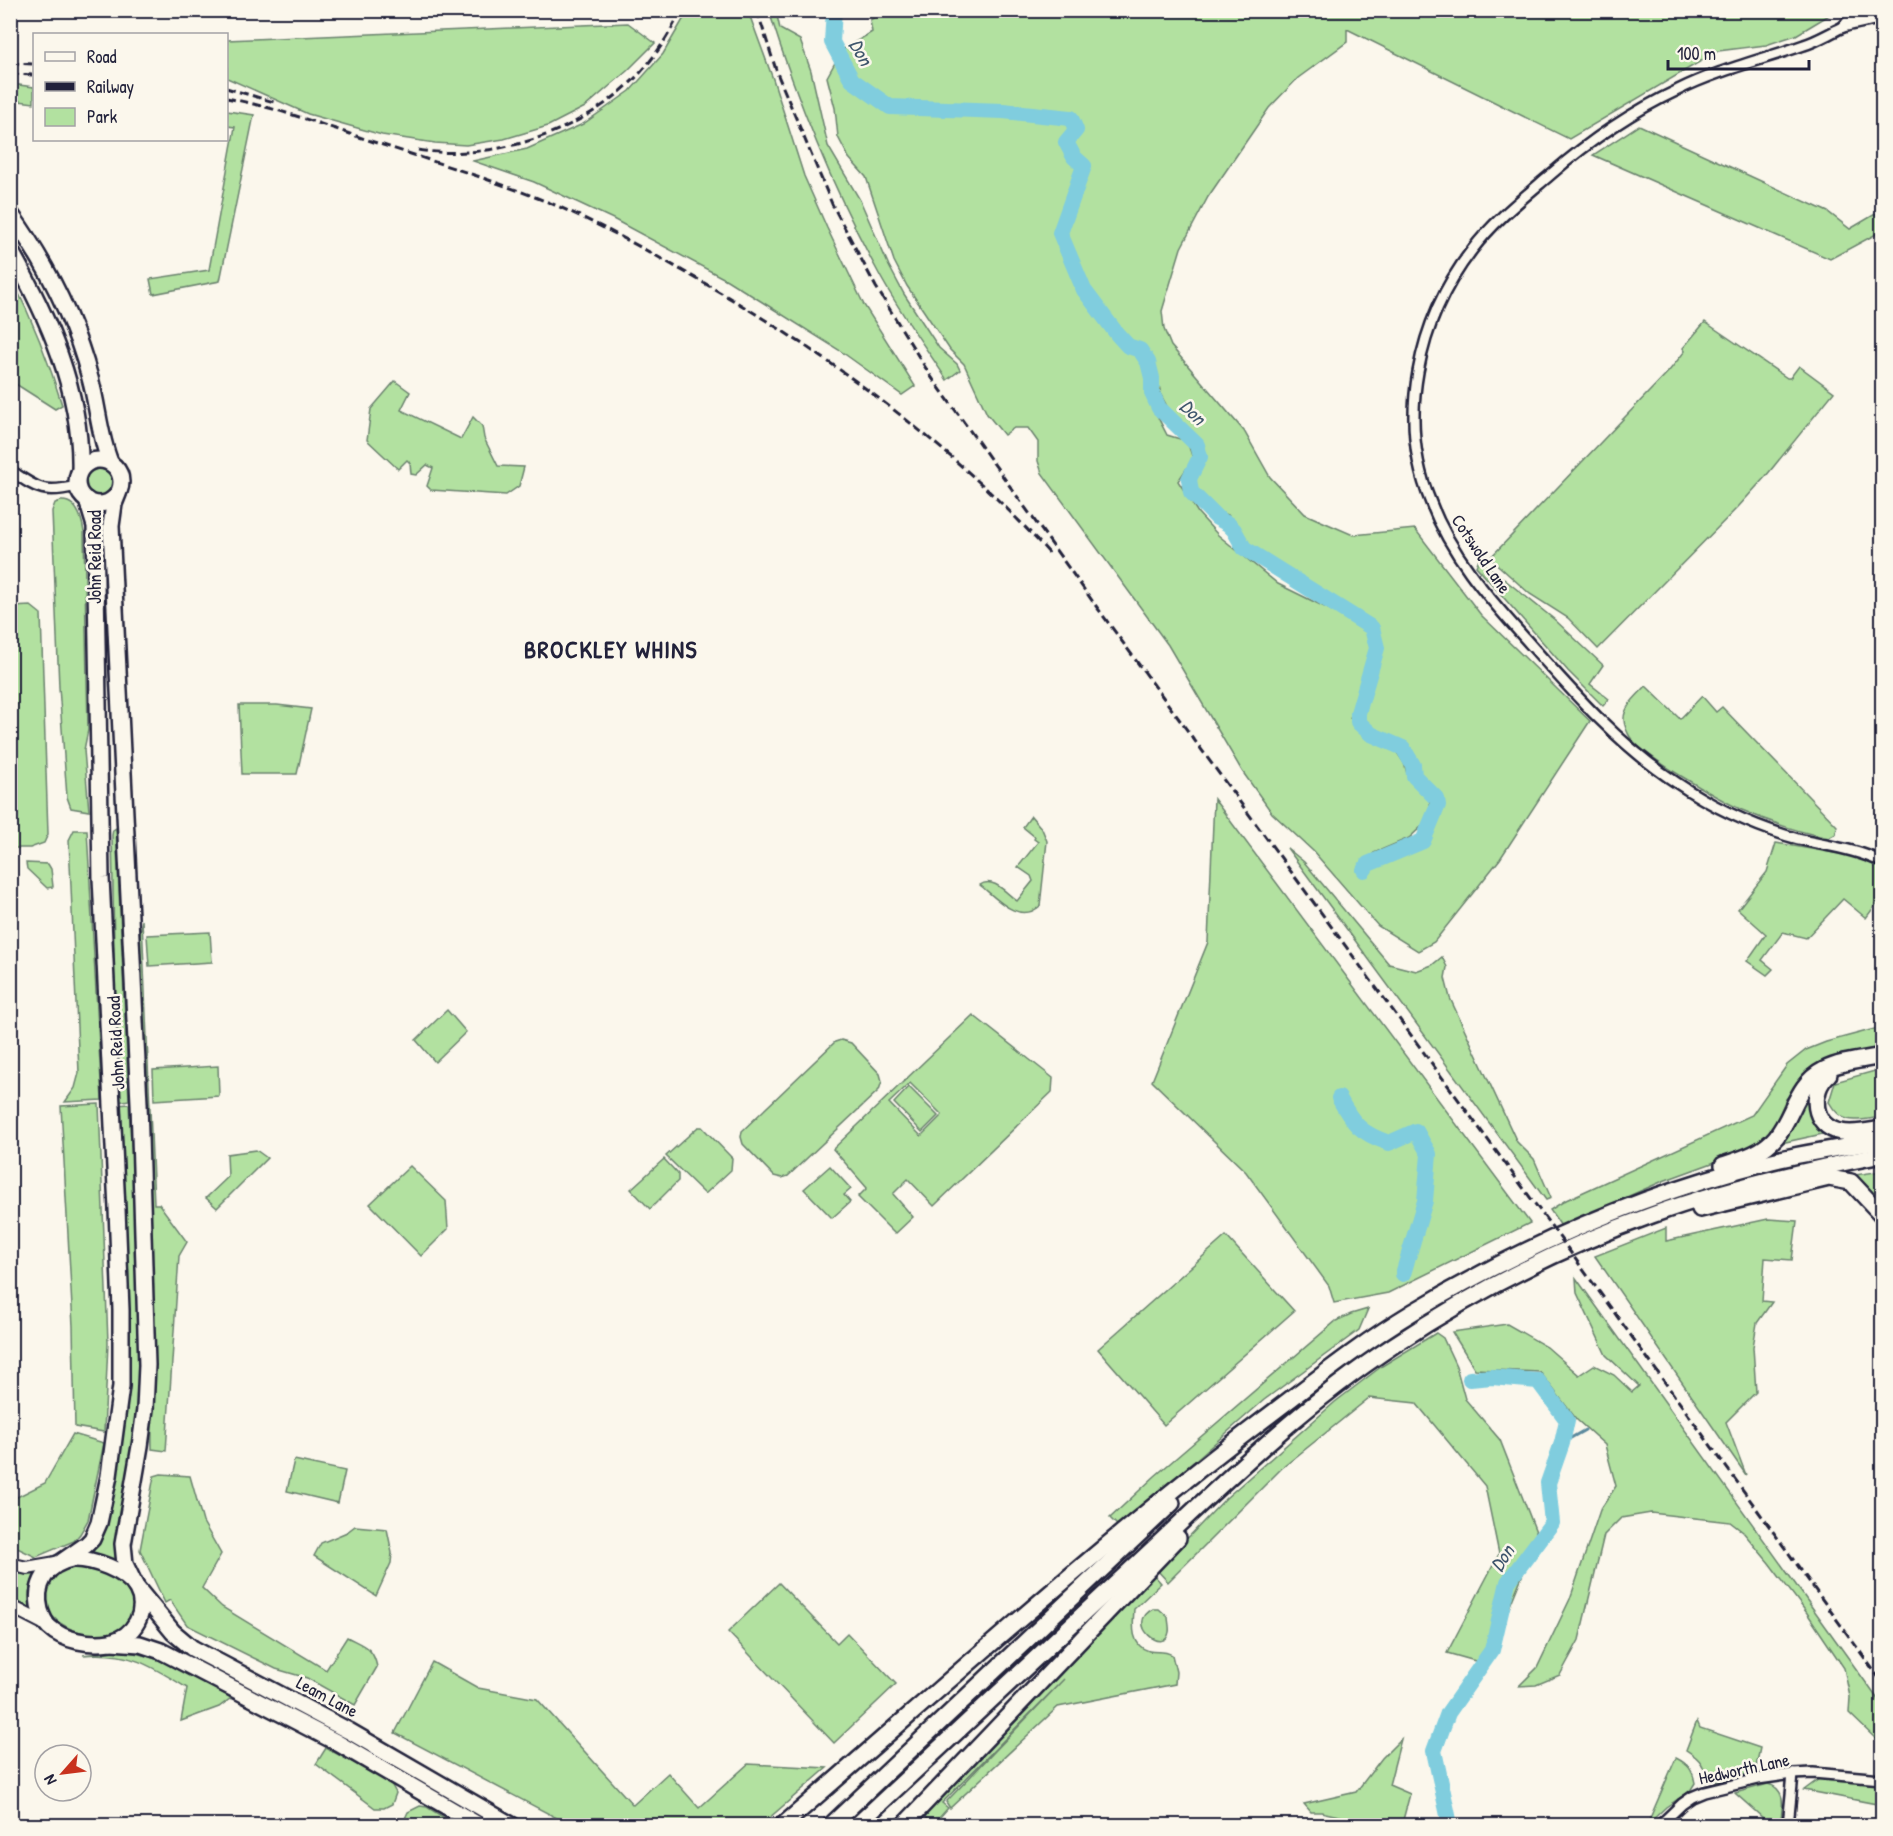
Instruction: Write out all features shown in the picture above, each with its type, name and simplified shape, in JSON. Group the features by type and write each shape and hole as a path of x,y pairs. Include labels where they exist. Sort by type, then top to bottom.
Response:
{"highway":[{"path":"10,213 57,288 90,375 101,437 110,462"},
{"path":"10,250 47,323 62,363 78,423"},
{"path":"57,288 45,295 73,375 80,470 77,486 87,501 100,504 113,499 118,494 121,478 115,466 110,462 90,461 80,470"},
{"name":"John Reid Road","path":"118,494 112,513 111,536 139,1102 147,1365 145,1409 123,1544 125,1564 136,1587"},
{"name":"John Reid Road","path":"61,1562 92,1539 99,1523 109,1476 121,1386 118,1220 101,855 95,526 87,501"},
{"path":"1642,1200 1661,1185 1738,1160 1764,1148 1775,1138 1799,1094 1813,1077 1824,1069 1882,1056"},
{"path":"1838,1066 1818,1086 1815,1095 1820,1117 1828,1127 1839,1132 1855,1133 1882,1129"},
{"path":"782,1826 1207,1462 1350,1353 1411,1313 1485,1272 1567,1232 1642,1200 1773,1161 1882,1141"},
{"path":"856,1826 1257,1452 1344,1380 1397,1343 1449,1311 1563,1252 1652,1215 1760,1182 1882,1155"},
{"path":"1652,1215 1691,1211 1829,1178 1851,1182 1882,1215"},
{"path":"830,1826 1163,1512 1266,1419"},
{"path":"903,1826 1257,1452"},
{"path":"80,1559 98,1563 122,1574 136,1587 140,1606 138,1621 131,1631 111,1642 95,1642 74,1640 59,1634 48,1626 41,1612 39,1588 44,1575 61,1562 80,1559"},
{"name":"Leam Lane","path":"136,1587 166,1625 192,1648 349,1731 513,1826"},
{"name":"Leam Lane","path":"111,1642 140,1644 161,1651 336,1742 480,1826"}],"main road":[{"path":"10,1564 27,1568 61,1562"},
{"path":"10,1606 48,1626"}],"street":[{"name":"Cotswold Lane","path":"1844,27 1857,10"},
{"path":"1865,10 1878,21"},
{"name":"Cotswold Lane","path":"1878,21 1844,27 1815,42 1715,74 1677,90 1652,103 1576,152 1518,201 1474,247 1457,270 1434,314 1423,348 1416,380 1414,411 1419,462 1430,501 1451,546 1502,614 1602,721 1640,756 1700,798 1756,825 1804,840 1844,848 1882,862"},
{"path":"10,470 40,489 53,490 77,486"},
{"name":"Hedworth Lane","path":"1659,1826 1682,1804 1704,1792 1758,1779 1813,1773 1882,1779"},
{"path":"1788,1826 1793,1774"}],"green space":[{"path":"688,11 748,11 773,79 804,176 827,228 864,305 915,386 902,395 839,350 727,280 613,219 534,182 473,161 527,149 583,124 630,91 663,54"},
{"path":"769,11 776,11 780,29 800,40 811,71 828,146 860,200 889,266 939,348 957,364 960,370 947,380 886,286 846,209 804,111"},
{"path":"903,11 1836,11 1796,35 1766,45 1718,51 1569,139 1347,29 1347,42 1298,78 1269,108 1208,197 1181,248 1162,311 1164,329 1171,346 1244,431 1270,477 1305,514 1353,535 1415,529 1481,615 1590,721 1500,859 1434,942 1418,951 1378,926 1313,851 1272,813 1242,771 1168,645 1042,473 1038,461 1038,442 1028,428 1014,428 1004,435 987,414 964,364 950,350 907,286 894,261 866,177 849,158 838,137 835,108 827,77 842,50 872,32 870,20 881,13","holes":["1085,292 1130,342 1146,349 1157,375 1161,395 1168,408 1198,439 1205,453 1195,478 1196,487 1203,499 1218,512 1228,515 1250,545 1344,603 1375,625 1381,636 1380,651 1363,708 1364,720 1368,726 1400,740 1419,772 1436,789 1442,800 1440,811 1427,841 1369,869 1361,867 1374,853 1409,838 1422,826 1431,807 1428,795 1408,777 1404,763 1396,751 1365,734 1350,718 1372,650 1368,633 1345,617 1278,584 1218,535 1198,513 1178,481 1193,459 1187,441 1167,435 1149,397 1143,361 1134,353 1126,350 1089,302"]},
{"path":"628,23 655,43 585,107 548,126 504,139 466,145 382,135 308,114 228,78 228,40"},
{"path":"11,84 33,87 33,103 11,100"},
{"path":"228,111 254,115 220,281 153,294 150,279 209,270 235,127 228,126"},
{"path":"1639,125 1828,212 1850,229 1882,210 1882,231 1830,259 1593,155"},
{"path":"11,277 33,324 51,371 62,405 55,409 11,381"},
{"path":"1705,322 1787,378 1790,378 1799,366 1834,392 1739,506 1598,649 1568,618 1530,594 1490,558 1669,371 1685,351 1683,348"},
{"path":"395,381 410,392 401,410 461,439 473,417 482,426 484,438 498,466 524,467 519,486 506,495 431,490 427,486 433,468 427,465 416,475 411,474 410,463 407,460 398,469 367,440 371,409"},
{"path":"99,467 110,471 114,482 110,493 99,497 88,493 84,482 88,471"},
{"path":"61,501 75,507 84,532 88,730 84,750 89,811 71,808 67,797 59,687 52,511 55,503"},
{"path":"1479,559 1555,620 1603,665 1590,684 1609,699 1603,706 1568,671 1476,566"},
{"path":"31,606 41,614 48,834 44,843 30,848 11,848 11,607"},
{"path":"1646,686 1680,719 1702,696 1716,712 1722,707 1837,826 1836,834 1829,838 1818,836 1752,814 1700,787 1649,755 1630,737 1624,720 1628,706"},
{"path":"239,705 277,705 311,709 297,774 242,774"},
{"path":"1214,799 1530,1223 1388,1293 1334,1303 1329,1286 1246,1172 1152,1081 1208,942"},
{"path":"1031,816 1042,829 1047,841 1040,906 1024,913 1008,908 980,885 995,884 1017,901 1033,881 1031,876 1018,867 1038,842 1023,827"},
{"path":"116,828 129,1100 118,1102 112,835"},
{"path":"74,830 87,830 102,1100 65,1102 75,1088 79,1073 69,840"},
{"path":"1776,843 1852,856 1879,867 1882,870 1882,896 1866,918 1843,899 1806,938 1783,932 1762,960 1773,969 1767,975 1747,961 1766,934 1738,909 1767,872"},
{"path":"1287,848 1304,862 1389,964 1416,971 1432,965 1442,957 1447,967 1445,978 1450,998 1517,1142 1534,1159 1551,1198 1546,1200"},
{"path":"26,863 48,864 51,869 53,887 47,888 27,869"},
{"path":"142,920 154,1204 159,1204 187,1242 179,1256 166,1451 152,1449 150,1279 138,947"},
{"path":"210,932 212,962 149,966 147,935"},
{"path":"447,1010 466,1032 435,1062 416,1040"},
{"path":"973,1015 1053,1078 1052,1092 934,1206 908,1179 893,1194 913,1217 895,1234 858,1197 867,1188 833,1149","holes":["910,1083 942,1115 921,1136 889,1103"]},
{"path":"1882,1027 1882,1048 1843,1057 1806,1076 1786,1099 1772,1131 1756,1147 1663,1181 1561,1226 1550,1210 1566,1200 1752,1115 1787,1065 1806,1050 1826,1042"},
{"path":"841,1040 851,1043 880,1074 882,1081 879,1090 788,1176 782,1178 774,1176 743,1144 742,1131 835,1042"},
{"path":"218,1066 219,1096 154,1100 153,1070"},
{"path":"1882,1069 1882,1117 1852,1120 1846,1119 1834,1110 1829,1102 1835,1082"},
{"path":"909,1087 938,1116 922,1132 894,1103"},
{"path":"1810,1088 1809,1108 1827,1133 1781,1143 1789,1130"},
{"path":"99,1104 108,1343 104,1432 75,1427 73,1326 61,1106"},
{"path":"129,1104 138,1268 139,1366 135,1415 115,1561 88,1552 120,1446 126,1407 129,1325 117,1105"},
{"path":"698,1127 702,1127 732,1158 731,1170 705,1194 666,1156"},
{"path":"256,1150 267,1158 217,1208 206,1198 228,1177 227,1154"},
{"path":"664,1159 678,1174 678,1181 650,1209 631,1189"},
{"path":"410,1166 446,1201 448,1229 421,1256 370,1204"},
{"path":"830,1166 851,1189 844,1195 850,1202 832,1218 804,1189"},
{"path":"1882,1171 1882,1205 1848,1176"},
{"path":"1768,1219 1797,1221 1792,1260 1765,1258 1762,1301 1772,1302 1757,1323 1753,1347 1756,1392 1726,1422 1746,1475 1595,1256 1666,1228 1666,1241"},
{"path":"1226,1236 1294,1311 1164,1425 1098,1349"},
{"path":"1576,1278 1882,1705 1882,1767 1880,1768 1878,1741 1849,1713 1850,1697 1844,1668 1807,1613 1769,1563 1743,1532 1730,1522 1651,1513 1621,1518 1604,1535 1579,1640 1560,1675 1536,1685 1519,1686 1537,1668 1570,1599 1600,1510 1616,1486 1605,1445 1577,1420 1540,1372 1475,1369 1452,1332 1507,1324 1547,1347 1579,1375 1594,1365 1614,1375 1632,1392 1639,1386 1606,1355 1577,1293"},
{"path":"1368,1309 1359,1330 1264,1400 1119,1527 1110,1518 1155,1476 1336,1321"},
{"path":"1436,1333 1443,1338 1456,1366 1465,1399 1500,1440 1538,1537 1486,1664 1447,1653 1499,1554 1485,1486 1416,1403 1369,1398 1282,1468 1168,1582 1157,1570 1226,1498 1335,1402 1382,1366"},
{"path":"73,1434 104,1443 88,1520 74,1541 36,1557 11,1545 11,1500 45,1483"},
{"path":"294,1460 345,1471 338,1503 287,1491"},
{"path":"161,1474 190,1476 203,1522 221,1554 202,1588 222,1607 326,1670 347,1637 370,1651 377,1667 355,1705 307,1678 276,1669 187,1625 170,1600 165,1603 140,1550 154,1476"},
{"path":"355,1526 387,1529 392,1553 391,1563 376,1596 314,1556 321,1543"},
{"path":"68,1566 100,1571 128,1589 132,1599 133,1613 122,1629 98,1635 84,1633 58,1621 49,1612 45,1601 50,1579 52,1575"},
{"path":"10,1571 34,1575 29,1592 30,1607 11,1599"},
{"path":"1153,1574 1161,1583 1134,1609 1134,1633 1138,1644 1143,1648 1172,1655 1176,1672 1175,1684 1058,1707 950,1808 946,1802 1064,1679 942,1803 948,1808 939,1818 928,1820 923,1814"},
{"path":"779,1583 837,1643 847,1633 896,1684 834,1743 728,1632"},
{"path":"1153,1609 1159,1609 1168,1617 1169,1632 1166,1639 1161,1641 1149,1635 1144,1629 1145,1615"},
{"path":"116,1651 132,1652 162,1661 231,1698 219,1707 181,1721 187,1688 138,1661 113,1655 83,1655"},
{"path":"432,1662 478,1688 537,1699 633,1805 668,1773 699,1808 748,1764 827,1768 761,1825 570,1825 395,1733"},
{"path":"1697,1721 1700,1728 1760,1748 1755,1772 1717,1781 1711,1778 1699,1761 1686,1750"},
{"path":"1401,1739 1389,1785 1410,1794 1403,1820 1406,1825 1379,1825 1321,1812 1311,1812 1304,1804 1356,1792 1382,1758"},
{"path":"326,1748 390,1782 396,1793 392,1804 384,1808 375,1808 316,1764"},
{"path":"1676,1758 1689,1768 1695,1783 1690,1791 1666,1807 1647,1825"},
{"path":"1819,1779 1882,1783 1882,1805 1804,1790"},
{"path":"1768,1784 1779,1790 1781,1795 1780,1825 1762,1825 1764,1819 1735,1793"},
{"path":"420,1806 427,1807 456,1825 402,1825 408,1812"}],"waterway":[{"name":"Don","path":"834,10 832,42 852,80 890,107 1003,111 1071,118 1076,130 1066,142 1074,157 1084,166 1060,233 1084,290 1117,334 1128,346 1140,350 1148,362 1152,378 1152,393 1159,408 1197,445 1200,457 1189,479 1191,492 1217,518 1234,530 1244,548 1372,628 1377,648 1358,713 1358,722 1371,734 1403,748 1413,765 1414,776 1437,799 1438,805 1423,841 1368,864 1364,870"},
{"name":"Don","path":"1339,1098 1353,1121 1364,1131 1389,1143 1416,1131 1429,1154 1425,1201 1403,1274"},
{"name":"Don","path":"1448,1826 1449,1820 1434,1751 1448,1713 1492,1650 1508,1582 1552,1523 1548,1483 1562,1443 1567,1420 1538,1381 1492,1377 1470,1379"},
{"path":"1562,1443 1585,1430"}],"railway":[{"path":"418,150 448,153 478,151 539,138 567,126 594,111 619,93 641,72 653,58 681,10"},
{"path":"757,10 777,73 832,204 876,287 930,375 1096,606 1582,1268 1882,1682"},
{"path":"10,63 33,64"},
{"path":"10,74 33,75"},
{"path":"228,89 274,102"},
{"path":"228,98 305,119 513,189 571,212 651,253 782,331 878,398 969,473 1011,512 1050,554"}],"district":[{"name":"BROCKLEY WHINS","path":"611,650"}]}
